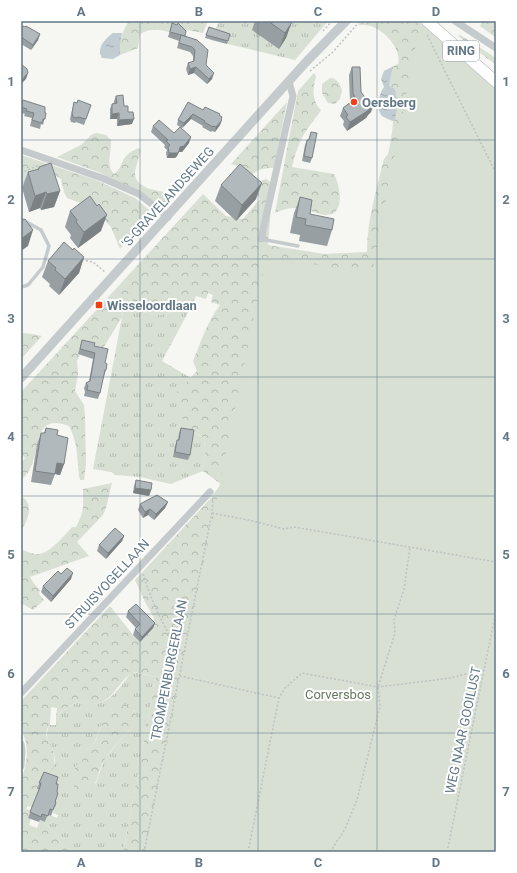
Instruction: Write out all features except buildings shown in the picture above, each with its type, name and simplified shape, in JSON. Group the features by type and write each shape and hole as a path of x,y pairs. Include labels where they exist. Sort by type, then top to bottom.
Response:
{"main road":[{"name":"RING","path":"429,23 496,82"}],"street":[{"name":"'S-GRAVELANDSEWEG","path":"334,33 341,21"},
{"name":"'S-GRAVELANDSEWEG","path":"21,378 346,21"},
{"path":"455,21 496,48"},
{"path":"261,239 293,96 289,82"},
{"path":"21,150 102,178 139,194 168,216"},
{"name":"STRUISVOGELLAAN","path":"21,693 210,492"},
{"path":"21,744 21,766"}],"lane":[{"path":"21,219 41,230 49,246 44,266 28,285 21,287"},
{"path":"261,239 298,246"}],"path":[{"path":"429,23 426,32 496,173"},
{"path":"21,173 50,160"},
{"path":"80,259 93,262 107,273"},
{"name":"TROMPENBURGERLAAN","path":"144,852 212,513 213,500 210,492"},
{"path":"212,513 233,516 284,529 294,527 496,562"},
{"path":"330,852 345,829 357,800 380,706 378,687 395,633 394,620 404,589 410,547"},
{"path":"140,566 150,594 174,643 184,656"},
{"name":"WEG NAAR GOOILUST","path":"447,852 496,611"},
{"path":"248,852 279,698 285,688 302,673 378,687 451,678 484,669"},
{"path":"180,676 279,698"}],"green space":[{"path":"129,21 208,21 203,33 176,28 173,33 149,30 140,34 138,48 120,55 121,38"},
{"path":"219,21 328,21 295,60 211,40"},
{"name":"Corversbos","path":"362,21 416,21 420,23 496,852 123,852 156,677 134,672 125,678 107,699 100,703 76,703 69,706 56,716 57,708 51,707 50,725 46,734 54,754 54,765 53,769 44,778 33,808 28,806 26,809 31,810 28,818 31,819 29,825 37,828 40,820 45,822 69,852 21,852 21,779 25,768 27,755 26,742 21,728 21,701 110,606 140,642 153,628 154,618 135,580 209,500 221,484 203,471 205,450 204,438 191,430 185,423 177,402 177,392 197,371 193,361 208,325 220,305 211,302 213,295 208,293 206,299 196,296 191,307 161,315 136,311 123,312 122,317 102,350 82,350 77,361 78,374 75,391 84,405 86,464 84,480 80,480 79,476 76,444 72,432 69,426 57,423 49,424 43,429 33,463 29,471 21,480 21,463 25,458 21,454 21,392 203,194 226,216 243,219 260,199 252,187 257,182 266,179 273,184 268,245 324,254 367,252 367,240 372,207 383,162 389,151 393,121 398,104 395,89 389,86 392,67 398,64 399,58 395,47 387,36 371,26 358,25"},
{"path":"483,21 496,21 496,38 480,26"},
{"name":"Corversbos","path":"420,23 496,84 496,852 145,852 266,257 372,273"},
{"path":"460,35 496,58 496,65 458,36"},
{"path":"314,73 316,76 314,98 321,110 302,138 292,167 334,174 338,185 340,199 339,205 337,210 332,214 326,215 294,208 285,209 275,213 298,91"},
{"path":"330,78 336,80 342,90 340,99 335,104 328,103 322,93 322,84"},
{"path":"287,102 274,168 262,169 251,175 240,167 231,164"},
{"path":"96,133 106,135 111,140 109,162 111,170 114,174 118,171 128,154 139,148 141,150 135,172 139,183 155,190 173,193 161,206 138,191 98,172 57,157 81,145 91,135"},
{"path":"21,155 96,180 135,198 154,214 120,249 111,227 88,204 67,198 61,179 49,172 37,174 21,185"},
{"path":"191,307 162,361 191,378 177,392 192,431 204,438 205,450 203,471 171,484 140,477 116,475 111,472 93,469 123,312 136,311 161,315"},
{"path":"21,333 42,336 21,359"},
{"path":"112,483 103,515 77,542 89,556 30,577 40,590 39,594 44,600 33,610 21,603 21,549 37,554 43,553 50,549 59,542 72,527 76,527 82,512 83,489"},
{"path":"21,496 28,503 29,512 21,530"},
{"path":"132,672 156,677 123,852 69,852 45,822 48,814 57,818 58,815 53,813 54,808 44,778 53,767 55,760 48,740 48,730 50,725 56,725 56,716 73,704 80,702 100,703 110,698","holes":["134,710 136,715 131,729 118,742 104,760 96,783 76,788 72,777 73,772 76,766 92,747 102,723"]},
{"path":"121,704 129,706 132,709 135,713 135,722 129,731 114,746 102,763 97,780 92,788 88,791 79,790 71,781 74,769 95,742 107,713 116,705"}],"water":[{"path":"113,33 122,33 120,55 113,59 102,58 100,51 102,44"},
{"path":"392,67 389,86 395,89 398,104 395,119 393,121 381,115 378,104 384,87 381,79 384,71"}],"place":[{"name":"Oersberg","path":"354,102"},
{"name":"Wisseloordlaan","path":"99,305"}]}
